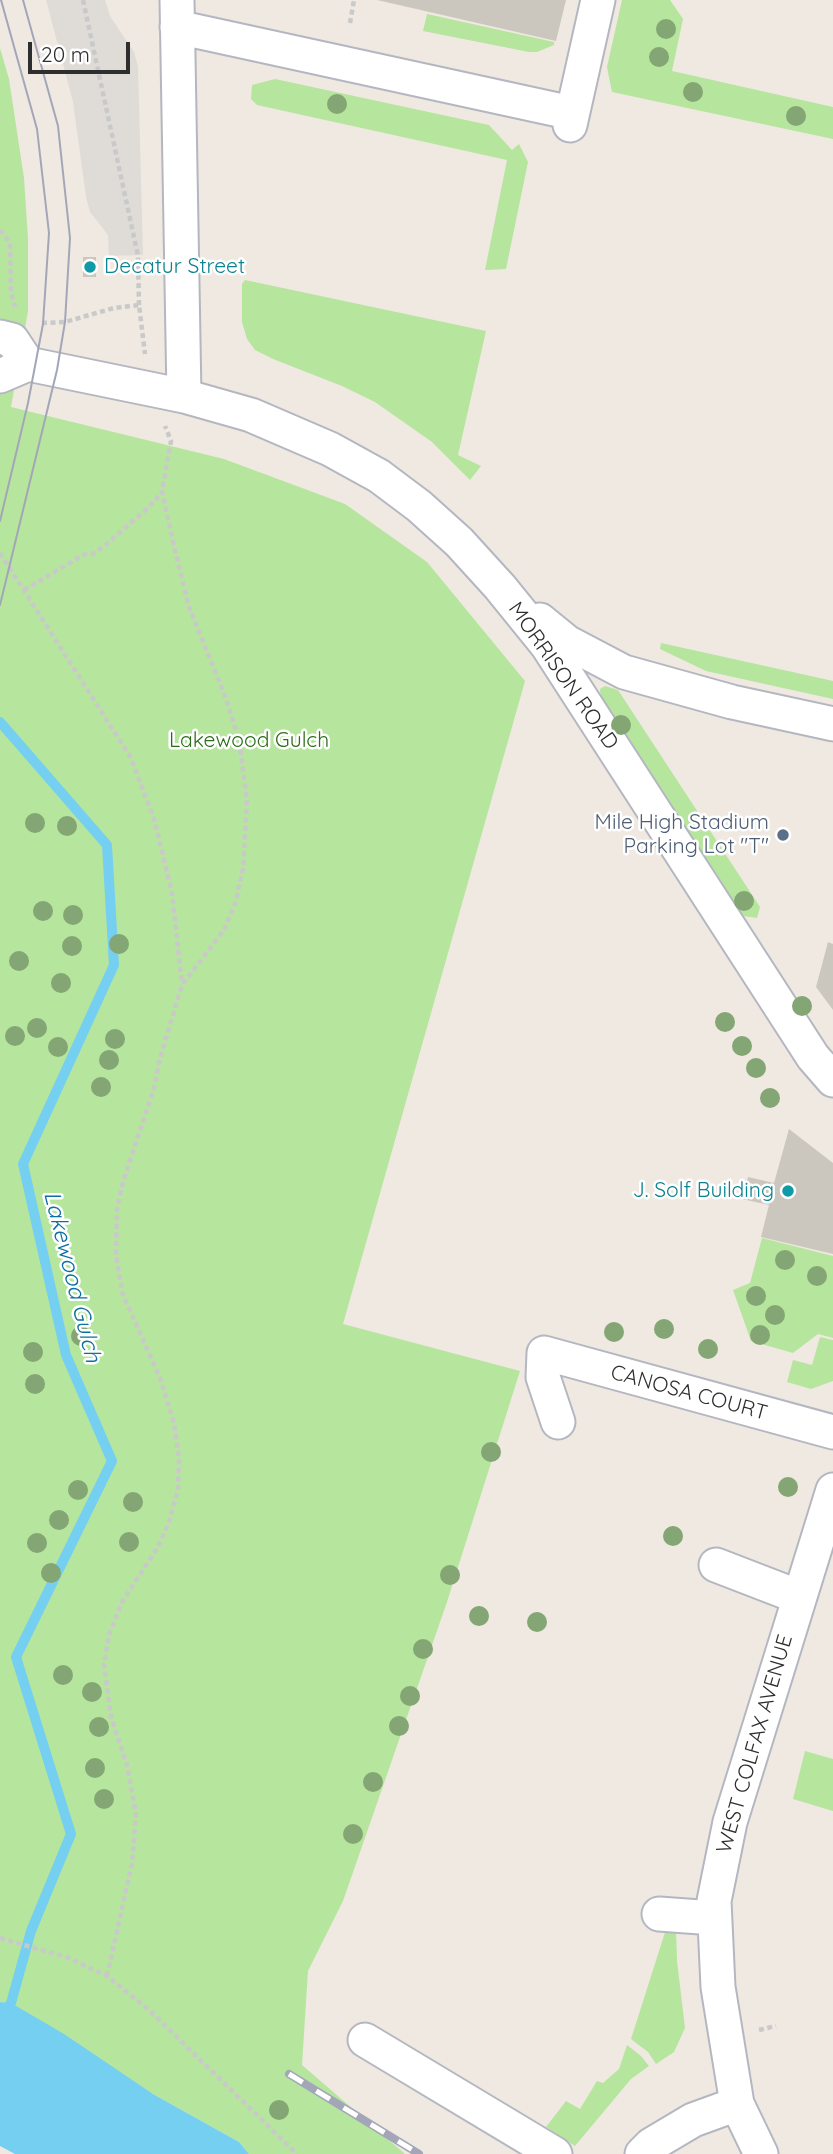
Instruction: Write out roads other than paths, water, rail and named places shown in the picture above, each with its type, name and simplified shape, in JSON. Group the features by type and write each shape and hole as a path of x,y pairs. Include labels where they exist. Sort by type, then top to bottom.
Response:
{"street":[{"path":"9,325 14,370 148,388 184,396 177,14 571,119 598,0"},
{"name":"MORRISON ROAD","path":"184,396 251,415 330,449 379,476 419,506 459,542 547,645 813,1057 833,1080"},
{"path":"500,587 566,642 624,672 732,702 833,724"},
{"name":"CANOSA COURT","path":"558,1422 544,1377 544,1353 833,1432"},
{"name":"WEST COLFAX AVENUE","path":"761,2154 737,2104 718,1986 714,1900 730,1822 833,1490"},
{"path":"716,1565 799,1597"},
{"path":"659,1914 714,1918"},
{"path":"365,2040 555,2154"},
{"path":"642,2154 651,2145 693,2120 737,2104"}],"water":[{"path":"0,2002 11,2003 64,2034 153,2094 239,2142 249,2154 15,2154 0,2146"}],"waterway":[{"name":"Lakewood Gulch","path":"0,722 107,845 114,965 23,1164 66,1355 112,1461 16,1657 71,1834 31,1931 11,2003 0,2018"}],"tram line":[{"path":"0,521 28,403 43,324 49,233 37,129 1,0"},
{"path":"0,605 57,370 65,322 70,238 58,126 23,0"}],"railway":[{"path":"289,2074 419,2154"}],"place":[{"name":"Decatur Street","path":"90,267"},
{"name":"Mile High Stadium Parking Lot \"T\"","path":"783,835"},
{"name":"J. Solf Building","path":"788,1191"}]}
